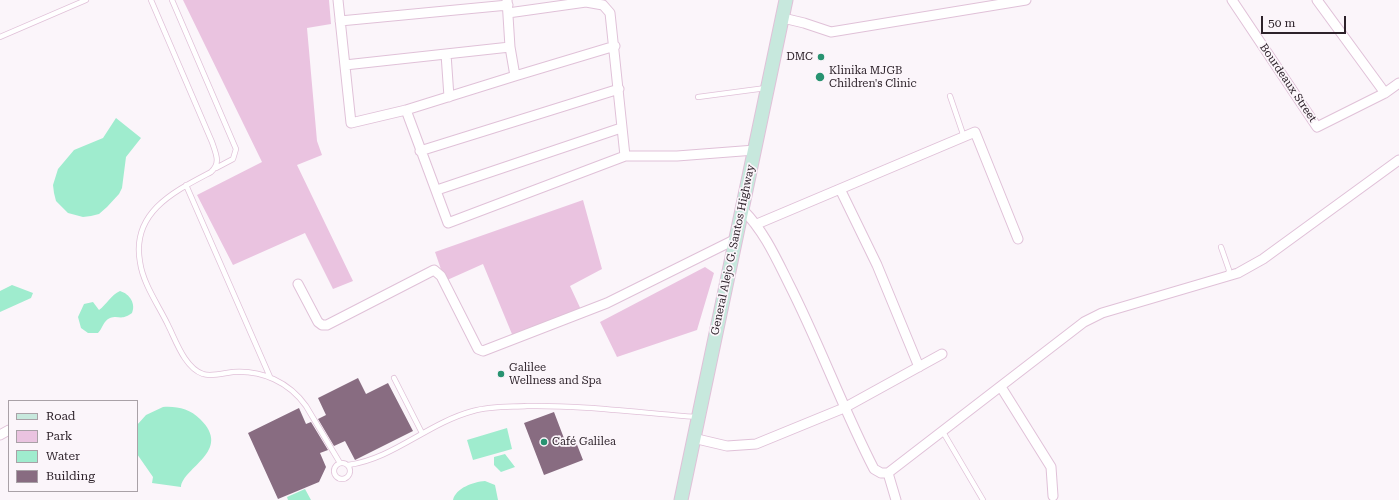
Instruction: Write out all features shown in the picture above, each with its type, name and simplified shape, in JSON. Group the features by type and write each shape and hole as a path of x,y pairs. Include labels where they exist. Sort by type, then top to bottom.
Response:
{"main road":[{"name":"General Alejo G. Santos Highway","path":"681,500 786,0"}],"street":[{"path":"338,0 351,122 406,110 615,46"},
{"path":"782,18 804,23 831,32 1026,0"},
{"name":"Bourdeaux Street","path":"1232,0 1317,127 1384,93"},
{"path":"1317,0 1384,93 1399,83"},
{"path":"340,21 508,6 586,2 603,5 610,13 615,46 621,128 625,156"},
{"path":"508,6 510,47 515,76"},
{"path":"345,65 510,47"},
{"path":"446,54 449,97"},
{"path":"420,151 619,89"},
{"path":"406,110 448,223 625,156 677,156 755,150"},
{"path":"437,190 621,128"},
{"path":"757,224 975,132 1018,239"},
{"path":"743,210 757,224 806,319 844,408 874,469 881,473 888,473 1084,322 1096,316 1228,276 1263,259 1399,160"},
{"path":"840,189 877,266 919,368"},
{"path":"298,284 318,322 327,326 434,270 441,276 478,349 483,351 607,303 736,239"},
{"path":"693,438 728,446 756,444 844,408 942,354"},
{"path":"1001,387 1051,467 1053,496"},
{"path":"888,473 896,500"}],"lane":[{"path":"0,37 86,0"},
{"path":"151,0 212,142 218,161 216,168"},
{"path":"172,0 236,149 232,159 173,192 161,202 151,214 142,231 139,248 140,263 149,286 182,354 193,368 202,374 210,375 235,372 255,373 270,377 286,386 301,398 340,463 348,465 380,456 452,418 473,411 496,407 550,406 698,417"},
{"path":"698,97 768,88"},
{"path":"950,96 964,137"},
{"path":"186,185 270,377"},
{"path":"1221,246 1228,270 1228,276"},
{"path":"394,378 422,433"},
{"path":"943,432 983,500"},
{"path":"340,463 337,464 333,470 338,479 346,479 349,476 350,468 348,465"}],"green space":[{"path":"183,0 329,0 331,24 307,28 317,141 322,155 297,165 353,281 333,289 305,233 233,265 197,195 262,162"},
{"path":"583,200 602,269 570,286 583,314 514,339 483,264 445,281 435,252"},
{"path":"705,267 714,273 697,330 617,357 600,322"}],"water":[{"path":"116,118 141,138 126,157 122,188 119,194 99,214 83,217 68,213 56,201 54,193 53,185 58,169 74,150 103,138"},
{"path":"12,285 33,293 31,298 0,312 0,291"},
{"path":"120,291 127,294 133,303 132,313 125,317 113,317 108,319 98,333 88,333 81,328 78,317 84,304 93,302 99,310"},
{"path":"163,407 183,409 200,419 209,430 211,440 209,449 204,458 189,472 181,487 152,483 153,477 138,455 138,424 146,415"},
{"path":"507,428 512,449 473,460 467,440"},
{"path":"505,454 515,467 501,472 494,465 494,457"},
{"path":"485,481 495,485 498,500 453,500 458,492 466,486"},
{"path":"305,489 311,500 288,500 287,497"}],"building":[{"path":"358,378 366,394 388,383 413,431 355,460 345,441 334,446 318,419 326,415 318,398"},
{"path":"299,408 306,424 311,422 328,450 320,453 326,467 319,482 278,499 248,433"},
{"name":"Café Galilea","path":"554,412 565,441 574,437 583,460 544,475 524,423"}],"place":[{"name":"DMC","path":"821,57"},
{"name":"Klinika MJGB Children's Clinic","path":"820,77"},
{"name":"Galilee Wellness and Spa","path":"501,374"},
{"name":"Café Galilea","path":"544,442"}]}
